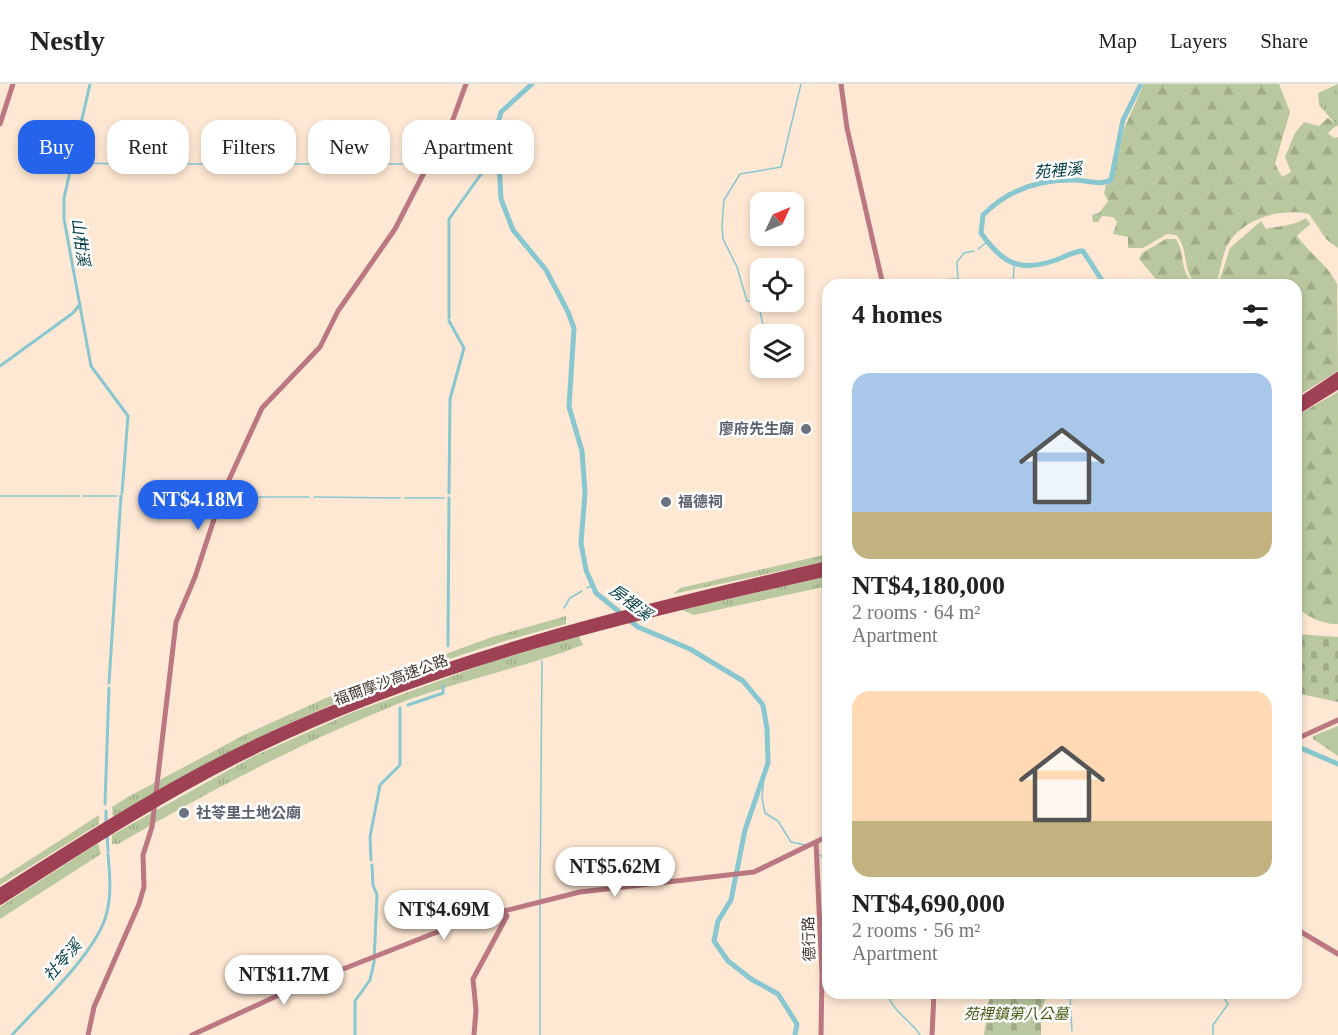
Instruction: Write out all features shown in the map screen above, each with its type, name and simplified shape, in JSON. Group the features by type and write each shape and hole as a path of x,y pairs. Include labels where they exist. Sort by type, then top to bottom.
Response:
{"highway":[{"path":"1302,400 1338,376"},
{"path":"1302,407 1338,385"},
{"name":"福爾摩沙高速公路","path":"115,824 150,808 164,796 257,749 349,709 577,629 822,567"},
{"name":"福爾摩沙高速公路","path":"687,601 822,573"},
{"name":"福爾摩沙高速公路","path":"0,903 151,799 164,796"},
{"name":"福爾摩沙高速公路","path":"0,891 98,835"}],"street":[{"path":"0,124 13,84"},
{"path":"88,1035 94,1007 144,887 143,855 152,827 176,622 195,577 222,495 262,408 320,347 338,311 395,229 427,166 445,141 466,84"},
{"path":"841,84 847,128 882,279"},
{"path":"1302,736 1338,720"},
{"path":"192,1035 292,989 368,961 446,928 503,910 618,886 762,870 822,840"},
{"name":"德行路","path":"816,843 822,974 821,1035"},
{"path":"474,1035 476,1010 473,979 507,916 503,910"},
{"path":"1302,933 1338,954"},
{"path":"932,1035 934,999"}],"green space":[{"path":"1144,84 1279,84 1290,112 1275,164 1282,177 1291,172 1285,157 1295,133 1304,122 1319,126 1328,118 1337,125 1328,133 1334,138 1338,137 1338,248 1326,239 1309,214 1287,212 1264,217 1235,235 1224,252 1217,279 1192,279 1189,275 1183,247 1176,235 1167,234 1143,248 1128,248 1128,237 1113,234 1117,222 1113,217 1102,216 1098,222 1093,222 1092,215 1099,213 1108,201 1104,193 1106,185 1112,182 1124,129"},
{"path":"1338,84 1338,127 1319,105 1318,93"},
{"path":"1306,218 1310,224 1297,236 1329,271 1337,284 1338,371 1302,393 1302,279 1220,279 1230,248 1261,221 1266,229"},
{"path":"1166,239 1176,239 1189,279 1156,279 1139,259 1142,253"},
{"path":"1338,392 1338,624 1327,623 1302,612 1302,413"},
{"path":"822,555 822,562 673,594 680,588"},
{"path":"822,577 822,587 694,615 682,610"},
{"path":"566,616 566,624 448,660 333,704 221,757 113,817 112,807 126,798 244,735 326,698 492,637"},
{"path":"1302,634 1338,637 1338,702 1302,694"},
{"path":"579,636 583,645 422,695 327,734 221,786 118,844 112,844 112,835 254,756 351,713 493,661"},
{"path":"1338,726 1338,756 1313,739 1313,736"},
{"path":"99,815 99,824 0,885 0,879"},
{"path":"98,843 101,854 0,919 0,907"},
{"name":"苑裡鎮第八公墓","path":"990,999 1046,999 1041,1010 1041,1035 984,1035"}],"waterway":[{"name":"山柑溪","path":"90,84 64,198 64,219 91,366 128,416 122,493"},
{"name":"房裡溪","path":"532,84 501,112 497,127 501,199 513,230 546,270 574,328 569,407 582,451 585,493 581,543 586,570 596,593 638,627 690,649 743,681 763,705 767,729 768,763 745,830 731,900 718,921 714,941 728,961 751,979 778,994 797,1024 795,1035"},
{"path":"763,324 758,302 747,301 737,267 723,239 724,200 740,174 781,167 801,84"},
{"name":"苑裡溪","path":"1101,279 1083,251 1043,264 1012,263 996,252 981,233 983,215 1013,193 1036,184 1061,180 1098,183 1111,180 1123,120 1141,84"},
{"path":"95,163 107,164"},
{"path":"189,164 201,164"},
{"path":"296,164 308,164"},
{"path":"390,164 402,164"},
{"path":"449,318 449,219 481,174"},
{"path":"978,249 987,242"},
{"path":"958,279 957,262 964,253 974,251"},
{"path":"1013,279 1014,265"},
{"name":"山柑溪","path":"0,366 73,313 80,304"},
{"path":"449,321 464,348 450,399 449,493"},
{"path":"0,496 79,496"},
{"path":"83,496 117,496"},
{"name":"社苓溪","path":"109,683 121,496"},
{"path":"227,497 240,497"},
{"path":"245,497 309,497"},
{"path":"314,497 400,498"},
{"path":"405,498 444,498"},
{"path":"448,646 449,498"},
{"name":"房裡溪","path":"587,588 593,585"},
{"path":"564,608 570,598 582,591"},
{"path":"540,899 542,661"},
{"path":"408,705 443,693 443,686"},
{"name":"社苓溪","path":"105,804 109,688"},
{"path":"371,860 370,837 380,785 400,765 400,708"},
{"name":"苑裡溪","path":"1302,749 1338,764"},
{"path":"764,777 762,798 765,813 778,821 791,842 806,845"},
{"name":"社苓溪","path":"106,811 106,825"},
{"name":"社苓溪","path":"107,834 108,851"},
{"name":"社苓溪","path":"12,1035 77,965 98,934 109,903 108,854"},
{"path":"355,1035 355,1001 370,980 374,962 377,895 373,885 372,865"},
{"path":"540,904 540,1035"},
{"path":"890,999 920,1035"},
{"path":"1070,999 1072,1031"},
{"path":"1213,1035 1213,1025 1228,1004 1225,999"}],"place":[{"name":"廖府先生廟","path":"806,429"},
{"name":"福德祠","path":"666,502"},
{"name":"社苓里土地公廟","path":"184,813"}]}
